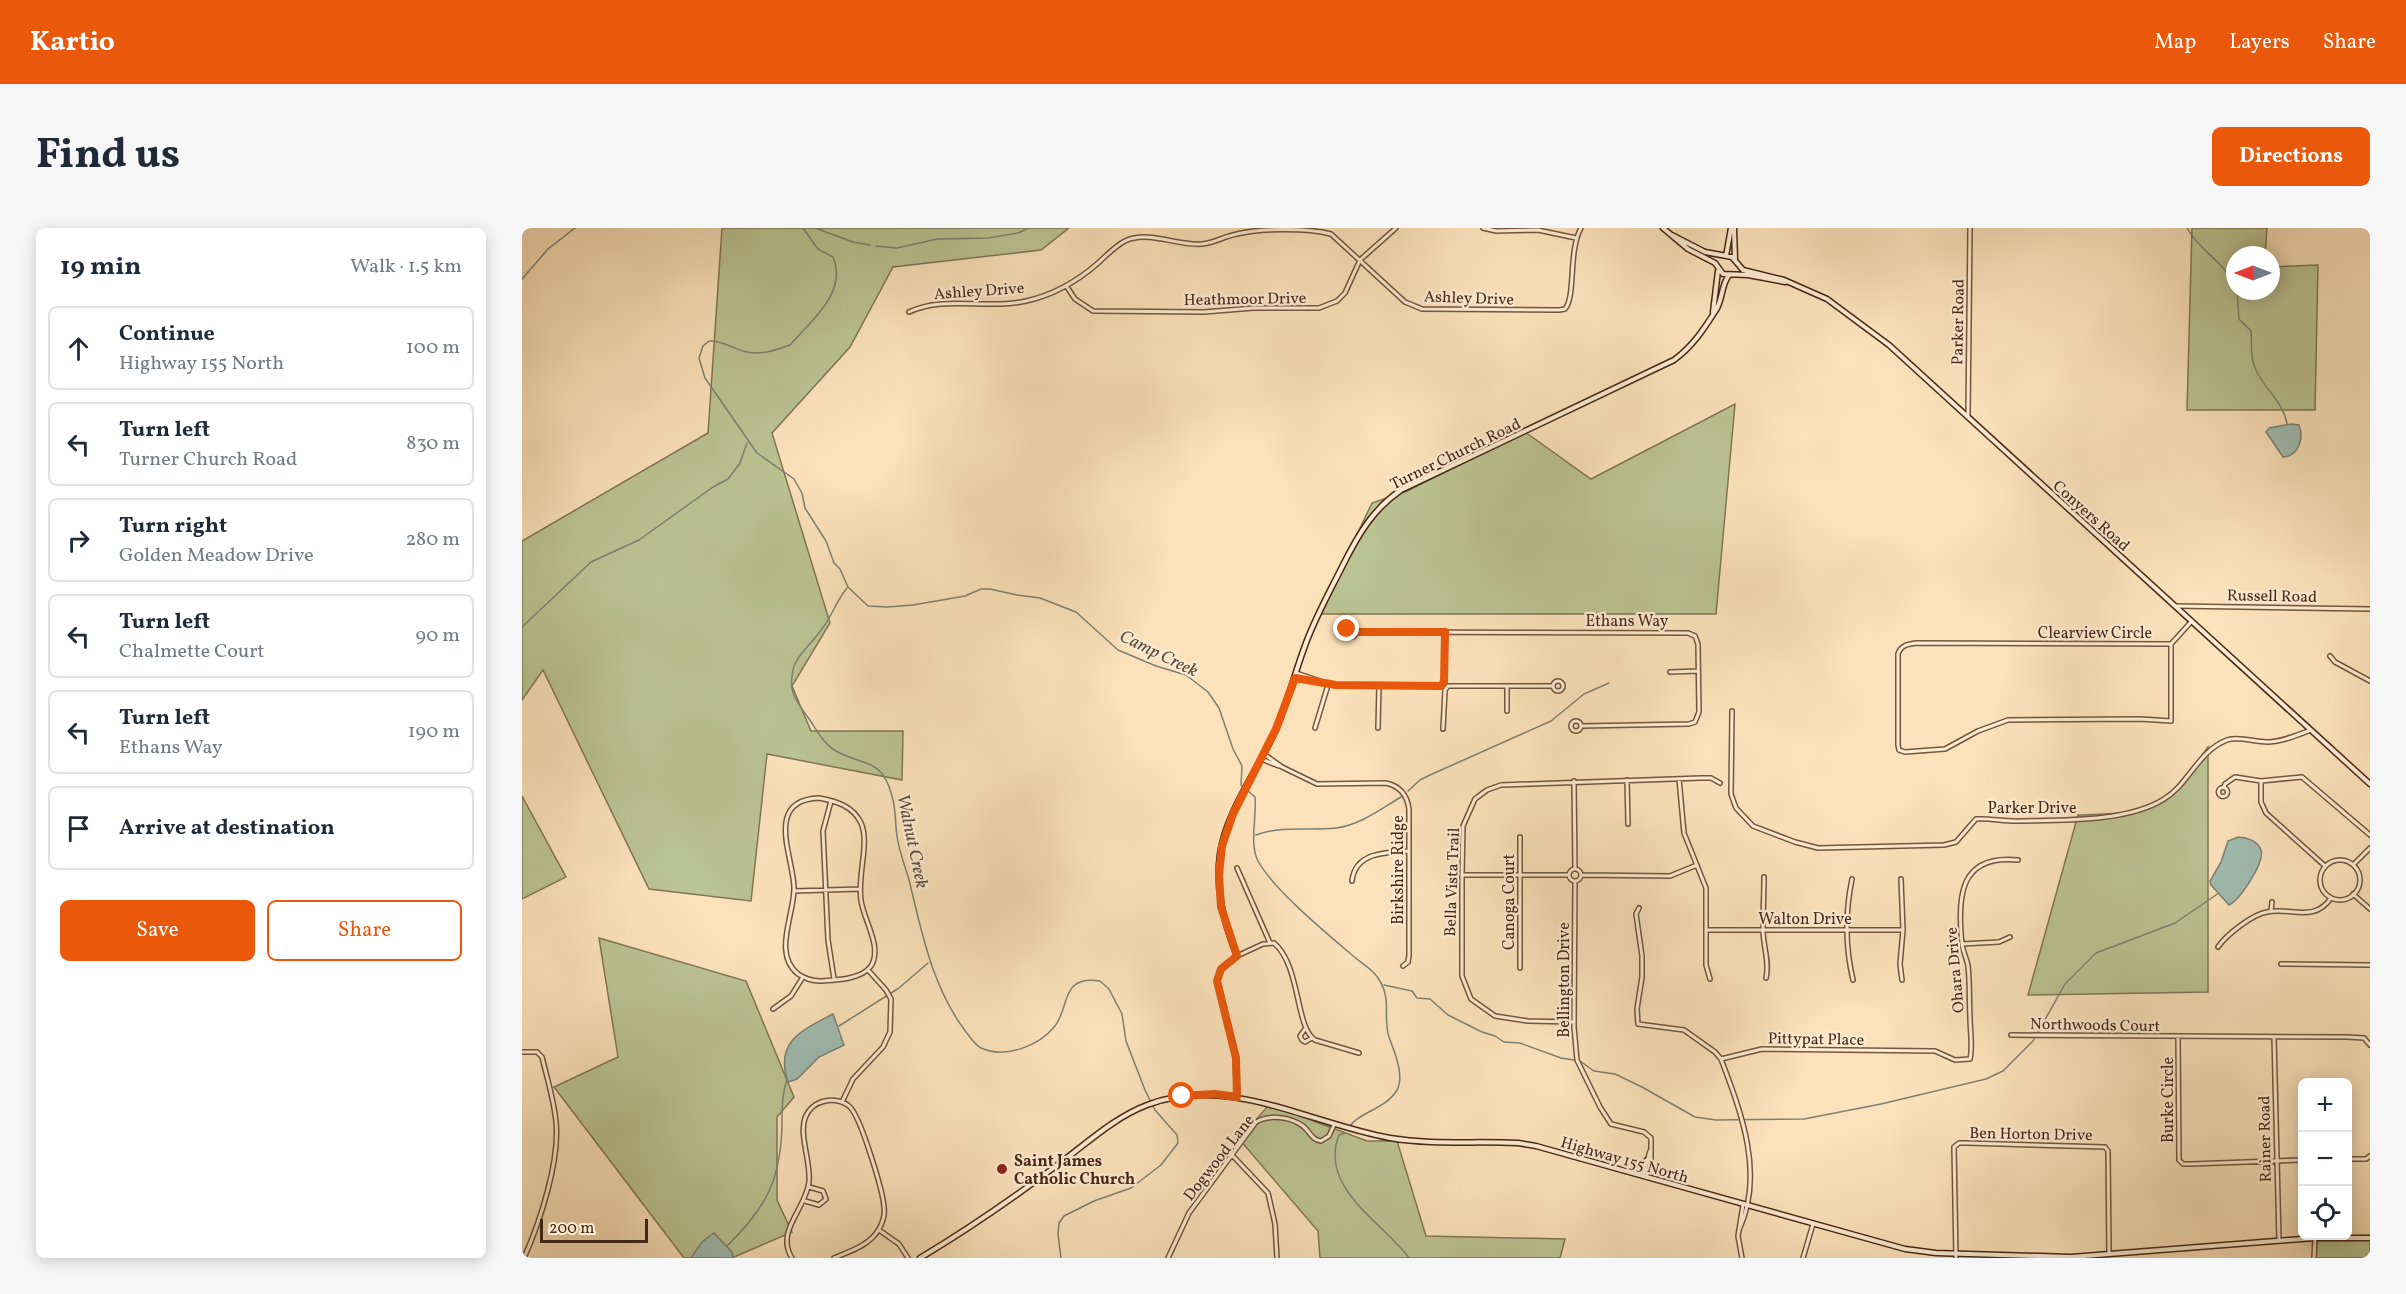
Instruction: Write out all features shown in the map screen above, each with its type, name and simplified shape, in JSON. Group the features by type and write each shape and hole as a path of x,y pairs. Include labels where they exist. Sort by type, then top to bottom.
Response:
{"main road":[{"path":"1663,228 1688,249 1718,268 1732,228"},
{"path":"1732,228 1736,263"},
{"path":"1670,234 1699,250 1724,256"},
{"name":"Conyers Road","path":"1724,256 1746,271 1786,282 1827,299 1889,345 1909,366 1968,416 2190,622 2370,784"},
{"name":"Turner Church Road","path":"1237,956 1221,907 1219,867 1225,832 1281,717 1318,613 1370,518 1401,490 1674,360 1695,341 1717,307 1724,282 1736,263"},
{"name":"Conyers Road","path":"1718,268 1723,274 1786,282"},
{"name":"Turner Church Road","path":"1713,312 1718,268"},
{"path":"1237,956 1221,969 1217,981 1236,1058 1237,1097"},
{"name":"Highway 155 North","path":"920,1258 1015,1197 1089,1140 1134,1111 1160,1101 1197,1094 1237,1097 1367,1134 1410,1141 1518,1143 1913,1251 1956,1256 2109,1256 2298,1239"},
{"path":"1626,1172 1637,1169 1647,1160"},
{"name":"Highway 155 North","path":"2352,1238 2370,1238"}],"street":[{"name":"Heathmoor Drive","path":"1067,287 1075,299 1093,311 1204,312 1254,308 1319,308 1329,306 1345,293 1359,260 1396,228"},
{"path":"1483,228 1496,231 1538,230 1576,238"},
{"name":"Ashley Drive","path":"909,312 935,304 1026,301 1067,287 1126,240 1139,238 1202,244 1251,231 1322,231 1331,234 1405,302 1422,309 1559,310 1565,309 1570,301 1572,258 1576,238 1581,228"},
{"name":"Parker Road","path":"1968,416 1970,228"},
{"name":"Russell Road","path":"2173,606 2370,609"},
{"path":"2171,644 2190,622"},
{"name":"Ethans Way","path":"1356,632 1689,633 1695,636 1698,642 1699,714 1694,723 1581,726"},
{"path":"1441,686 1444,682 1445,632"},
{"name":"Clearview Circle","path":"1906,644 2171,644 2170,721 2140,719 2008,720 1978,731 1945,748 1905,752 1899,750 1898,654 1906,644"},
{"path":"2330,656 2335,662 2370,681"},
{"path":"1670,672 1699,671"},
{"path":"1296,675 1309,682 1317,681 1328,685 1441,686 1445,690"},
{"path":"1444,682 1449,686 1553,686"},
{"path":"1315,728 1328,685"},
{"path":"1378,728 1379,686"},
{"path":"1443,729 1445,690 1449,686"},
{"path":"1507,686 1507,711"},
{"name":"Parker Drive","path":"1732,711 1731,794 1736,808 1753,825 1795,842 1818,848 1944,845 1956,842 1976,819 2022,821 2095,818 2121,814 2153,805 2166,798 2180,786 2199,759 2223,742 2235,739 2269,742 2311,730"},
{"name":"Birkshire Ridge","path":"1264,754 1282,767"},
{"name":"Birkshire Ridge","path":"1261,759 1317,784 1384,783 1397,787 1404,794 1408,803 1409,958 1403,966"},
{"path":"2224,787 2235,777 2261,781 2302,777 2370,835"},
{"name":"Bella Vista Trail","path":"1574,1022 1528,1021 1495,1016 1471,999 1462,976 1463,825 1475,799 1487,790 1501,785 1712,778 1720,783"},
{"path":"1679,779 1684,832 1706,888 1707,965 1710,979"},
{"path":"1627,780 1628,824"},
{"path":"1574,781 1575,869"},
{"path":"2261,781 2261,802 2266,813 2325,866"},
{"path":"819,798 831,801 849,808 862,826 864,838 860,889 862,910 874,947 873,960 867,970 857,976 817,981 803,977 792,966 786,951 794,891 793,870 784,835 787,819 796,806 819,798"},
{"path":"831,801 823,831 828,940 834,979"},
{"name":"Canoga Court","path":"1520,837 1520,968"},
{"path":"2353,865 2370,848"},
{"path":"1352,880 1355,868 1365,859 1384,852 1409,851"},
{"name":"Ohara Drive","path":"1912,1051 1935,1052 1955,1060 1971,1057 1968,967 1962,944 1962,892 1970,874 1989,860 2018,860"},
{"path":"2338,860 2353,865 2359,877 2359,886 2353,894 2340,900 2325,894 2320,884 2320,877 2325,866 2338,860"},
{"path":"1569,875 1575,881 1581,875 1670,876 1697,865"},
{"path":"1237,868 1270,943"},
{"path":"1575,869 1580,871 1581,875"},
{"path":"1569,875 1571,870 1575,869"},
{"path":"1462,875 1569,875"},
{"path":"1764,877 1764,951 1769,968 1766,978"},
{"path":"1852,879 1847,931 1848,958 1853,980"},
{"path":"1901,879 1903,930 1900,964 1902,980"},
{"name":"Bellington Drive","path":"1575,881 1574,1022 1577,1060 1611,1124 1648,1134 1651,1138 1650,1149"},
{"path":"794,891 860,889"},
{"path":"2353,894 2370,909"},
{"path":"2218,947 2224,939 2258,915 2271,911 2318,911 2325,907 2331,898"},
{"path":"2271,911 2272,902"},
{"path":"1640,908 1636,914 1642,956 1642,977 1637,1009 1638,1024 1684,1030 1715,1052 1721,1059 1740,1113 1748,1146 1749,1178 1739,1230 1738,1243 1742,1258"},
{"name":"Walton Drive","path":"1707,930 1903,930"},
{"path":"1962,944 1999,942 2010,937"},
{"path":"1237,956 1274,943 1281,951 1292,975 1306,1029 1312,1038 1359,1053"},
{"path":"2281,964 2370,965"},
{"path":"842,1102 853,1079 885,1044 890,1032 891,999 867,970"},
{"path":"773,1009 791,996 803,977"},
{"path":"1306,1029 1300,1036 1302,1041 1305,1042 1312,1038"},
{"name":"Northwoods Court","path":"2012,1035 2178,1037"},
{"name":"Rainer Road","path":"2274,1036 2279,1240"},
{"name":"Burke Circle","path":"2298,1160 2183,1164 2179,1160 2178,1037 2355,1037 2364,1038 2370,1045"},
{"name":"Pittypat Place","path":"1721,1059 1762,1048 1912,1051"},
{"path":"522,1052 537,1052 542,1057 554,1109 556,1134 544,1201 524,1258"},
{"path":"792,1258 786,1246 787,1233 805,1200 810,1168 804,1131 805,1118 809,1110 827,1100 842,1102 849,1106 857,1117 883,1200 884,1216 879,1230 864,1244 834,1258"},
{"name":"Dogwood Lane","path":"1168,1258 1190,1213 1256,1122 1264,1117 1278,1118 1301,1125 1317,1141 1325,1141 1334,1125"},
{"name":"Ben Horton Drive","path":"1956,1256 1954,1147 1959,1143 2105,1147 2108,1151 2109,1256"},
{"path":"1645,1177 1650,1149"},
{"path":"1645,1177 1651,1162 1650,1149"},
{"path":"1232,1155 1268,1193 1275,1224 1277,1258"},
{"path":"2352,1159 2366,1159 2370,1156"},
{"path":"805,1200 819,1205 826,1199 823,1191 808,1187"},
{"path":"1803,1258 1813,1224"},
{"path":"879,1230 899,1244 908,1258"},
{"path":"2314,1240 2314,1258"}],"green space":[{"path":"722,228 1069,228 1041,250 893,267 850,347 772,433 830,623 792,686 811,731 903,731 902,780 767,754 751,901 649,889 543,670 522,700 522,541 708,433"},
{"path":"2192,228 2267,228 2266,246 2226,246 2226,300 2280,300 2280,267 2318,265 2315,410 2187,410"},
{"path":"1735,404 1716,614 1319,614 1372,503 1407,491 1525,432 1591,479"},
{"path":"2208,747 2208,992 2028,995 2078,815 2128,812 2157,803 2178,786"},
{"path":"522,796 566,877 522,899"},
{"path":"599,938 746,981 794,1097 777,1117 777,1200 792,1232 732,1258 684,1258 554,1087 618,1057"},
{"path":"1267,1107 1284,1110 1367,1141 1397,1141 1426,1236 1565,1239 1560,1258 1320,1258 1318,1231 1239,1139"},
{"path":"2370,1238 2370,1258 2316,1258 2317,1240"}],"water":[{"path":"2299,425 2301,435 2299,446 2293,453 2283,457 2266,432 2269,428"},
{"path":"2238,837 2255,842 2261,850 2261,856 2251,880 2229,905 2210,881 2221,862 2228,841"},
{"path":"833,1014 844,1045 819,1057 797,1079 788,1082 785,1056 788,1047 802,1032"},
{"path":"714,1233 732,1252 733,1258 691,1258 702,1242"}],"waterway":[{"path":"522,279 548,249 575,228"},
{"name":"Camp Creek","path":"803,228 818,249 833,257 836,282 825,305 790,345 779,349 753,353 709,341 703,346 699,358 705,378 757,453 794,479 802,493 805,508 826,541 834,563 840,569 848,587 868,606 913,605 965,596 981,589 1040,598 1076,612 1118,650 1156,666 1186,675 1208,692 1219,708 1233,749 1242,766 1241,785 1255,797 1254,846 1258,861 1276,885 1301,910 1372,971 1384,989 1387,1030 1398,1063 1399,1084 1397,1090 1386,1102 1351,1125"},
{"path":"815,228 853,242 870,245"},
{"path":"876,246 897,248 937,239 988,238 1018,233 1029,228"},
{"path":"2187,228 2198,244 2226,272"},
{"path":"2238,300 2239,319 2251,331 2252,357 2255,367 2279,403 2287,424"},
{"path":"522,627 591,562 639,540 713,487 728,479 740,463 747,443"},
{"name":"Walnut Creek","path":"847,588 825,625 796,661 792,678 793,692 800,707 827,744 845,756 870,764 883,775 888,783 894,806 899,847 924,940 936,978 954,1015 976,1045 981,1048 1000,1052 1021,1049 1040,1039 1055,1026 1072,988 1087,980 1100,981 1109,989 1122,1014 1126,1041 1145,1090 1155,1110 1177,1135 1178,1143 1161,1165 1131,1188 1094,1201 1064,1216 1059,1223 1058,1234 1061,1258"},
{"path":"1408,791 1420,780 1430,775 1551,721 1584,694 1609,683"},
{"path":"1256,835 1276,830 1326,829 1353,824 1401,797"},
{"path":"1384,985 1412,991 1417,998 1430,999 1448,1015 1504,1042 1520,1043 1561,1058 1580,1061 1594,1071 1615,1074 1695,1117 1716,1120 1804,1119 1881,1104 1986,1079 2003,1071 2033,1041 2065,984 2096,953 2175,923 2219,893"},
{"path":"839,1026 899,988 928,963"},
{"path":"727,1246 752,1219 769,1192 781,1144 784,1091 787,1079"},
{"name":"Camp Creek","path":"1345,1133 1339,1135 1335,1154 1338,1172 1345,1188 1409,1258"}],"place":[{"name":"Saint James Catholic Church","path":"1002,1169"}],"route":[{"path":"1182,1096 1215,1094 1237,1097 1238,1077 1234,1045 1217,981 1221,969 1237,956 1221,907 1220,852 1229,823 1276,729 1295,678 1328,685 1441,686 1444,682 1445,632 1356,632 1355,628 1348,627 1347,629"}]}
